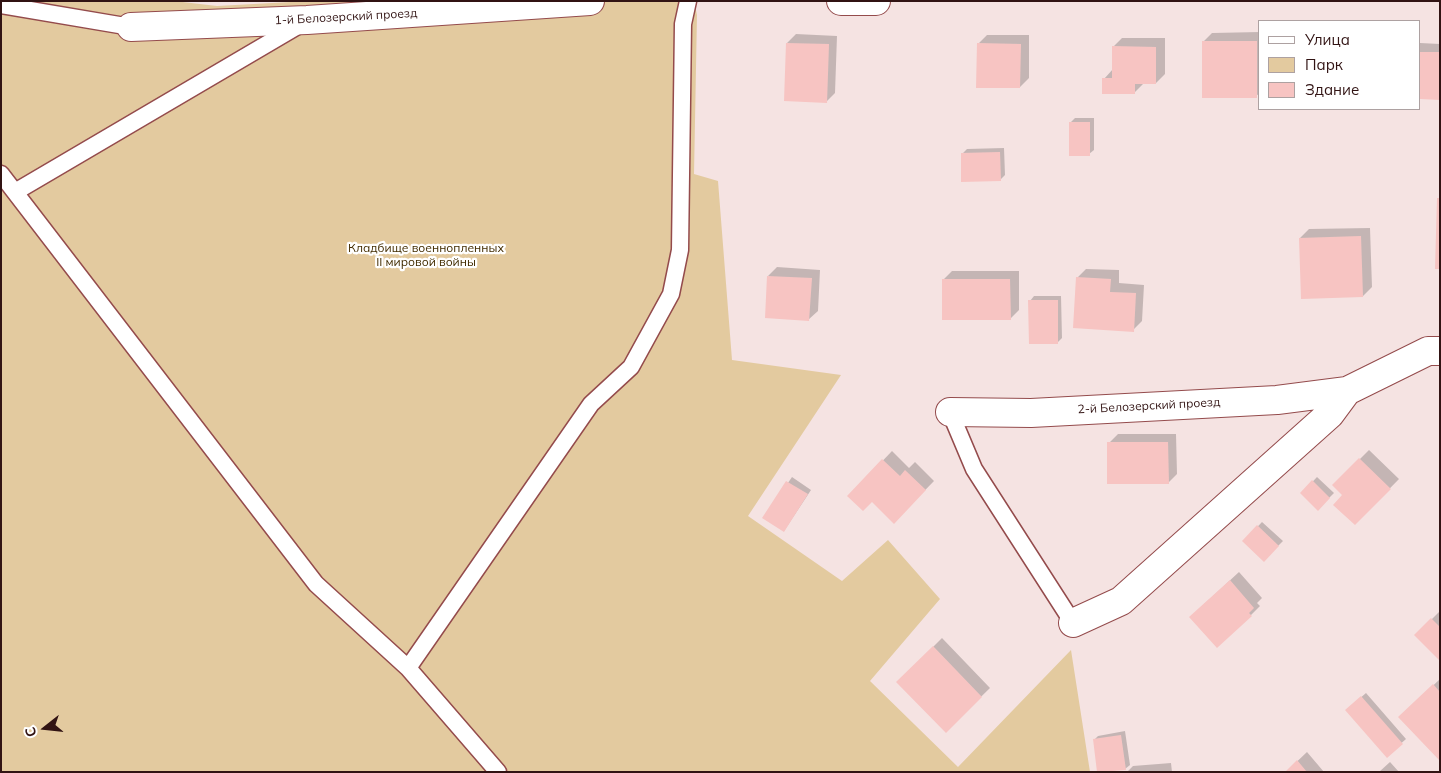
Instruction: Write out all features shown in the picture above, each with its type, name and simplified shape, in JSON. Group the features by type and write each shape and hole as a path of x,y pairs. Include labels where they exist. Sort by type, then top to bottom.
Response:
{"street":[{"name":"1-й Белозерский проезд","path":"131,27 307,20 590,1"},
{"path":"841,1 876,1"},
{"name":"2-й Белозерский проезд","path":"950,412 1031,413 1277,400 1347,390 1428,351 1440,351"},
{"name":"2-й Белозерский проезд","path":"1073,623 1121,601 1330,414 1347,390"}],"lane":[{"path":"408,668 591,404 631,367 671,294 680,250 683,24 688,1"},
{"path":"1,5 131,27"},
{"path":"15,192 307,20"},
{"path":"1,174 316,584 408,668 498,772"},
{"path":"950,412 974,469 1073,623"}],"green space":[{"name":"Кладбище военнопленных II мировой войны","path":"1,1 174,1 217,6 309,1 694,1 697,15 694,174 718,181 732,360 841,375 748,516 842,581 888,540 940,599 870,681 958,767 1071,650 1090,772 1,772"}],"building":[{"path":"1202,41 1257,41 1257,98 1202,98"},
{"path":"786,43 829,44 827,103 784,101"},
{"path":"977,43 1021,44 1020,88 976,88"},
{"path":"1112,46 1156,47 1156,84 1135,84 1135,94 1102,94 1102,78 1112,78"},
{"path":"1421,52 1440,52 1440,100 1421,99"},
{"path":"1069,122 1090,122 1090,156 1069,156"},
{"path":"1000,152 1001,181 961,182 961,153"},
{"path":"1437,198 1440,198 1440,269 1435,269"},
{"path":"1361,236 1363,297 1301,299 1299,238"},
{"path":"767,276 812,278 809,321 765,318"},
{"path":"1076,277 1111,279 1110,292 1136,293 1134,332 1073,328"},
{"path":"942,279 1010,279 1011,320 942,320"},
{"path":"1028,300 1058,300 1058,344 1029,344"},
{"path":"1107,442 1168,442 1169,484 1107,484"},
{"path":"1359,458 1391,489 1355,525 1333,505 1342,495 1332,485"},
{"path":"882,459 900,476 905,470 926,490 894,524 872,502 863,511 847,496"},
{"path":"1312,480 1330,498 1318,511 1300,493"},
{"path":"786,481 808,494 784,532 762,518"},
{"path":"1257,525 1279,546 1264,562 1242,541"},
{"path":"1230,580 1254,608 1249,613 1252,616 1217,648 1189,617"},
{"path":"1431,618 1440,627 1440,661 1414,635"},
{"path":"933,646 982,697 946,733 896,682"},
{"path":"1433,684 1440,692 1440,761 1398,717"},
{"path":"1361,696 1403,744 1387,758 1345,710"},
{"path":"1121,735 1126,770 1097,772 1093,739"},
{"path":"1297,760 1307,772 1285,772"}]}
